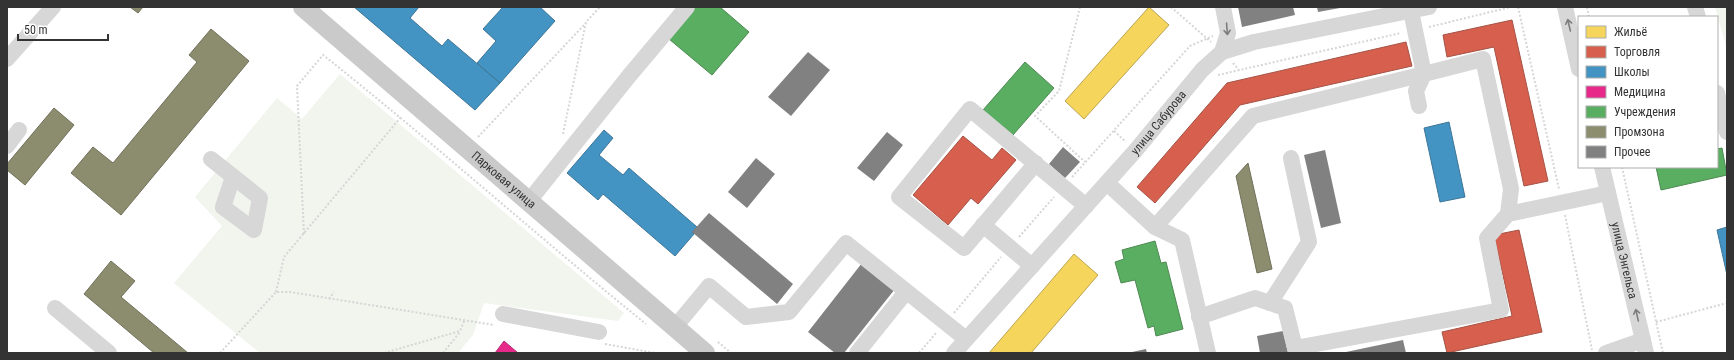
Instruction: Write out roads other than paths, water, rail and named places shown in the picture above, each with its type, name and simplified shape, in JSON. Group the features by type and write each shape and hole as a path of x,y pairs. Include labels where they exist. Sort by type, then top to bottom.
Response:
{"main road":[{"name":"Парковая улица","path":"303,7 705,353"}],"street":[{"path":"7,59 53,7"},
{"path":"529,201 629,76 687,7"},
{"path":"1222,52 1228,32 1223,7"},
{"name":"улица Сабурова","path":"954,353 1107,183 1202,70 1222,52 1254,42 1429,7"},
{"path":"1565,7 1578,65"},
{"path":"1410,11 1424,74 1416,91 1419,106"},
{"path":"1155,227 1253,116 1483,59 1511,189 1508,214 1487,238 1500,310 1295,348 1285,308 1255,298 1199,317"},
{"path":"1718,97 1727,132"},
{"path":"1036,163 964,248 899,197 970,109 1036,163 1064,186 1086,206"},
{"path":"7,146 19,130"},
{"path":"1270,303 1309,242 1291,158"},
{"path":"210,159 233,177"},
{"name":"улица Энгельса","path":"1602,168 1645,346"},
{"path":"1107,183 1155,227 1182,240 1208,353"},
{"path":"1508,214 1608,193"},
{"path":"983,225 1032,266"},
{"path":"675,327 709,286 746,317 789,312 846,243 966,340"},
{"path":"857,353 906,292"},
{"path":"55,308 102,351"},
{"path":"503,314 599,332"},
{"path":"1606,353 1645,346"}]}
